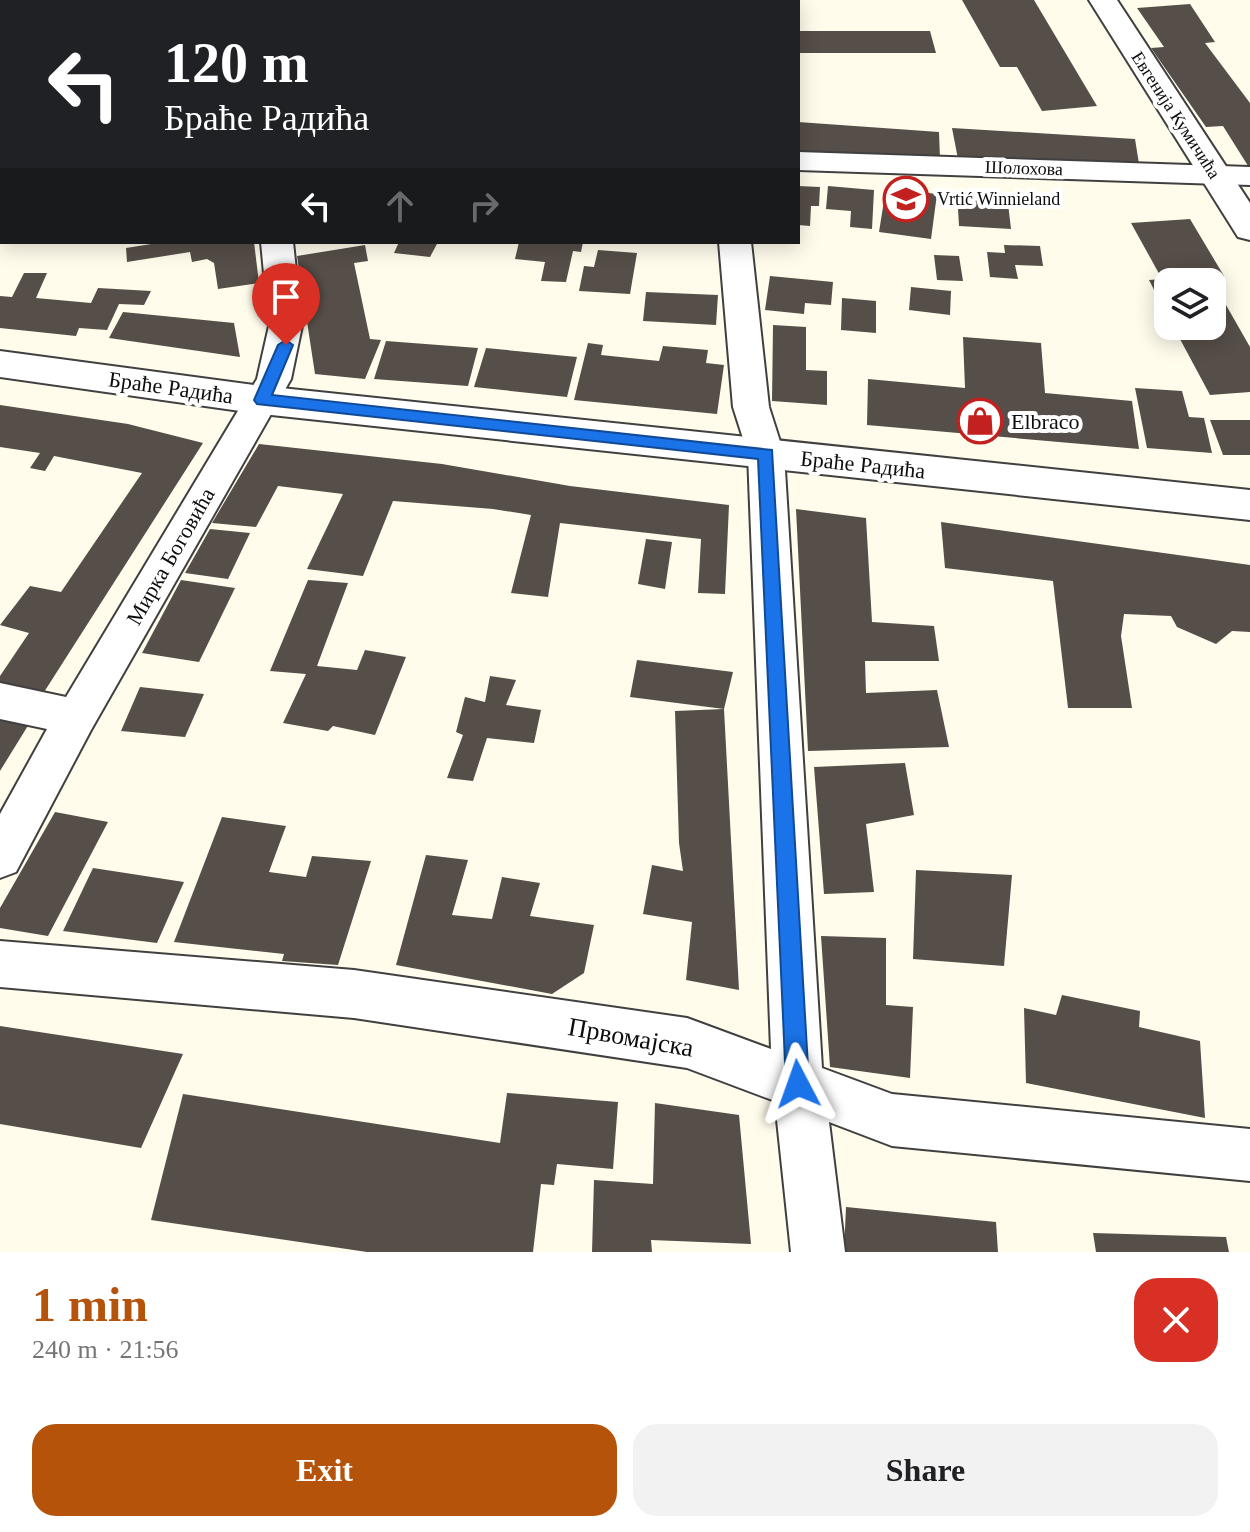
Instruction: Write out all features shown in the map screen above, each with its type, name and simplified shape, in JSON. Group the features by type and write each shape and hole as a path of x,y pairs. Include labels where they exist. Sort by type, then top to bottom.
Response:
{"street":[{"name":"Евгенија Кумичића","path":"1103,0 1250,229"},
{"name":"Шолохова","path":"800,161 1250,176"},
{"name":"Мирка Боговића","path":"0,857 76,717 262,400 286,345 288,314 277,244"},
{"path":"735,244 751,407 766,454 798,1084 818,1252"},
{"name":"Браће Радића","path":"0,364 262,400 1250,505"},
{"path":"0,701 76,717"},
{"name":"Првомајска","path":"0,964 354,994 687,1043 892,1120 1250,1155"}],"building":[{"path":"962,0 1034,0 1097,106 1042,111 1017,67 1000,67"},
{"path":"1190,4 1215,42 1205,43 1250,103 1250,169 1223,126 1206,127 1151,48 1164,47 1137,8"},
{"path":"800,31 930,31 936,53 800,53"},
{"path":"800,122 939,132 940,159 800,151"},
{"path":"952,128 1135,139 1140,170 958,159"},
{"path":"800,186 820,187 819,206 811,206 810,226 800,225"},
{"path":"828,186 874,190 872,229 850,227 851,211 826,209"},
{"path":"886,188 937,194 931,239 879,232"},
{"path":"957,192 1007,195 1011,229 959,226"},
{"path":"1190,219 1219,268 1156,268 1131,223"},
{"path":"151,244 254,244 259,283 218,289 214,263 207,259 192,262 190,252 127,262 126,248"},
{"path":"398,244 437,244 430,257 394,253"},
{"path":"519,244 583,244 581,252 573,251 566,282 541,281 545,262 515,259"},
{"path":"365,245 368,261 354,263 370,339 381,340 365,379 315,374 297,256"},
{"path":"1004,245 1040,246 1043,266 1015,265 1018,279 990,277 987,252 1005,253"},
{"path":"598,250 637,253 630,294 579,291 584,266 594,267"},
{"path":"934,255 959,256 963,281 937,280"},
{"path":"24,273 47,273 36,298 91,303 98,288 151,291 144,305 119,304 107,330 79,328 76,336 0,328 0,296 12,297"},
{"path":"770,276 833,282 831,305 805,303 804,314 765,310"},
{"path":"911,287 951,291 950,315 909,310"},
{"path":"646,292 718,295 716,325 643,321"},
{"path":"842,298 876,301 876,333 841,330"},
{"path":"1226,305 1250,347 1250,392 1210,395 1181,340 1226,340"},
{"path":"123,312 234,323 240,357 109,338"},
{"path":"773,325 806,327 806,370 827,371 827,405 772,401"},
{"path":"963,337 1041,343 1045,393 1132,401 1139,449 867,425 868,379 965,388"},
{"path":"386,341 478,348 468,386 374,379"},
{"path":"588,343 603,345 601,355 659,361 663,346 708,350 706,363 724,365 717,414 574,400"},
{"path":"486,348 577,357 567,397 474,387"},
{"path":"1135,388 1182,391 1189,417 1204,418 1212,453 1147,448"},
{"path":"0,405 128,424 203,443 39,700 0,692 0,676 29,633 0,625 30,586 61,592 142,473 54,456 45,471 30,468 40,453 0,447"},
{"path":"1210,420 1250,420 1250,455 1223,455"},
{"path":"259,444 442,464 570,486 729,505 725,594 698,593 701,539 560,523 548,597 511,593 531,515 393,501 363,576 307,569 343,494 278,486 256,527 212,523"},
{"path":"796,509 866,518 872,622 934,626 939,661 865,661 866,693 937,690 949,747 808,751"},
{"path":"941,522 1250,565 1250,632 1232,631 1216,644 1177,627 1171,616 1124,614 1121,636 1132,708 1068,708 1053,581 945,568"},
{"path":"210,529 250,533 228,579 185,573"},
{"path":"646,539 672,542 665,589 638,584"},
{"path":"181,580 235,588 199,662 142,653"},
{"path":"308,580 348,583 317,666 357,670 365,650 406,657 375,735 333,726 328,731 283,723 306,674 270,671"},
{"path":"637,660 733,672 724,709 630,697"},
{"path":"490,676 516,680 506,705 541,710 534,743 487,738 473,781 447,778 463,735 456,732 465,697 485,702"},
{"path":"140,687 204,694 185,737 121,731"},
{"path":"724,709 739,990 686,980 692,922 643,914 652,865 683,871 679,843 675,711"},
{"path":"0,720 29,724 0,771"},
{"path":"905,763 914,815 866,824 874,892 824,894 814,767"},
{"path":"55,812 108,822 48,936 0,928 0,908"},
{"path":"222,817 286,826 269,872 306,877 312,856 371,861 338,965 282,961 284,954 174,942"},
{"path":"426,855 468,860 452,915 492,919 502,877 540,883 530,916 594,925 584,973 552,994 396,965"},
{"path":"93,868 184,882 157,943 63,931"},
{"path":"916,870 1012,875 1004,966 913,959"},
{"path":"821,936 886,938 886,1005 913,1007 910,1078 830,1067"},
{"path":"1062,995 1140,1011 1139,1027 1200,1041 1205,1118 1026,1083 1024,1008 1056,1015"},
{"path":"0,1026 183,1054 141,1148 0,1124"},
{"path":"507,1093 618,1102 613,1169 557,1164 554,1185 541,1184 533,1252 367,1252 151,1220 183,1094 500,1143"},
{"path":"655,1103 739,1115 751,1244 651,1240 652,1252 592,1252 594,1180 653,1184"},
{"path":"846,1207 996,1222 998,1252 844,1252"},
{"path":"1093,1233 1226,1237 1229,1252 1096,1252"}],"place":[{"name":"Vrtić Winnieland","path":"906,199"},
{"name":"Elbraco","path":"980,421"}],"route":[{"path":"286,345 274,379 262,400 766,454 798,1084"}]}
